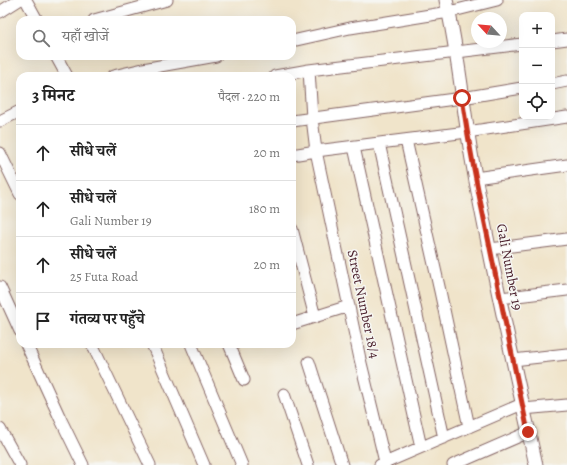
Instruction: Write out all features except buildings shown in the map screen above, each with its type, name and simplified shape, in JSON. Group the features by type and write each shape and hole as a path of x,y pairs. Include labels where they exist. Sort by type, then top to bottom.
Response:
{"street":[{"path":"0,12 19,0"},
{"path":"26,0 35,16"},
{"path":"109,16 167,0"},
{"path":"296,40 448,6 497,0"},
{"name":"Gali Number 19","path":"448,6 467,132 500,298 536,465"},
{"path":"555,41 567,39"},
{"path":"296,72 519,44"},
{"path":"58,60 65,72"},
{"path":"130,72 194,60"},
{"name":"Street Number 18/4","path":"309,70 316,151 382,464"},
{"path":"555,83 567,81"},
{"path":"296,120 462,98 519,88"},
{"path":"0,121 16,113"},
{"path":"296,154 467,132 567,117"},
{"path":"406,140 469,427"},
{"path":"379,143 444,438"},
{"path":"354,147 421,447"},
{"path":"0,153 16,186"},
{"path":"476,178 567,165"},
{"path":"490,249 567,239"},
{"path":"296,257 315,317"},
{"path":"0,287 16,322"},
{"path":"500,298 567,290"},
{"path":"296,323 349,306"},
{"path":"28,348 83,465"},
{"path":"94,348 150,465"},
{"path":"154,348 204,465"},
{"path":"193,348 242,465"},
{"path":"230,348 244,380"},
{"path":"513,360 567,354"},
{"path":"310,362 342,465"},
{"path":"284,394 308,465"},
{"path":"382,464 523,406 567,405"},
{"path":"0,429 4,445 20,465"},
{"path":"453,465 528,432"}],"route":[{"path":"462,98 467,132 507,335 528,432"}]}
